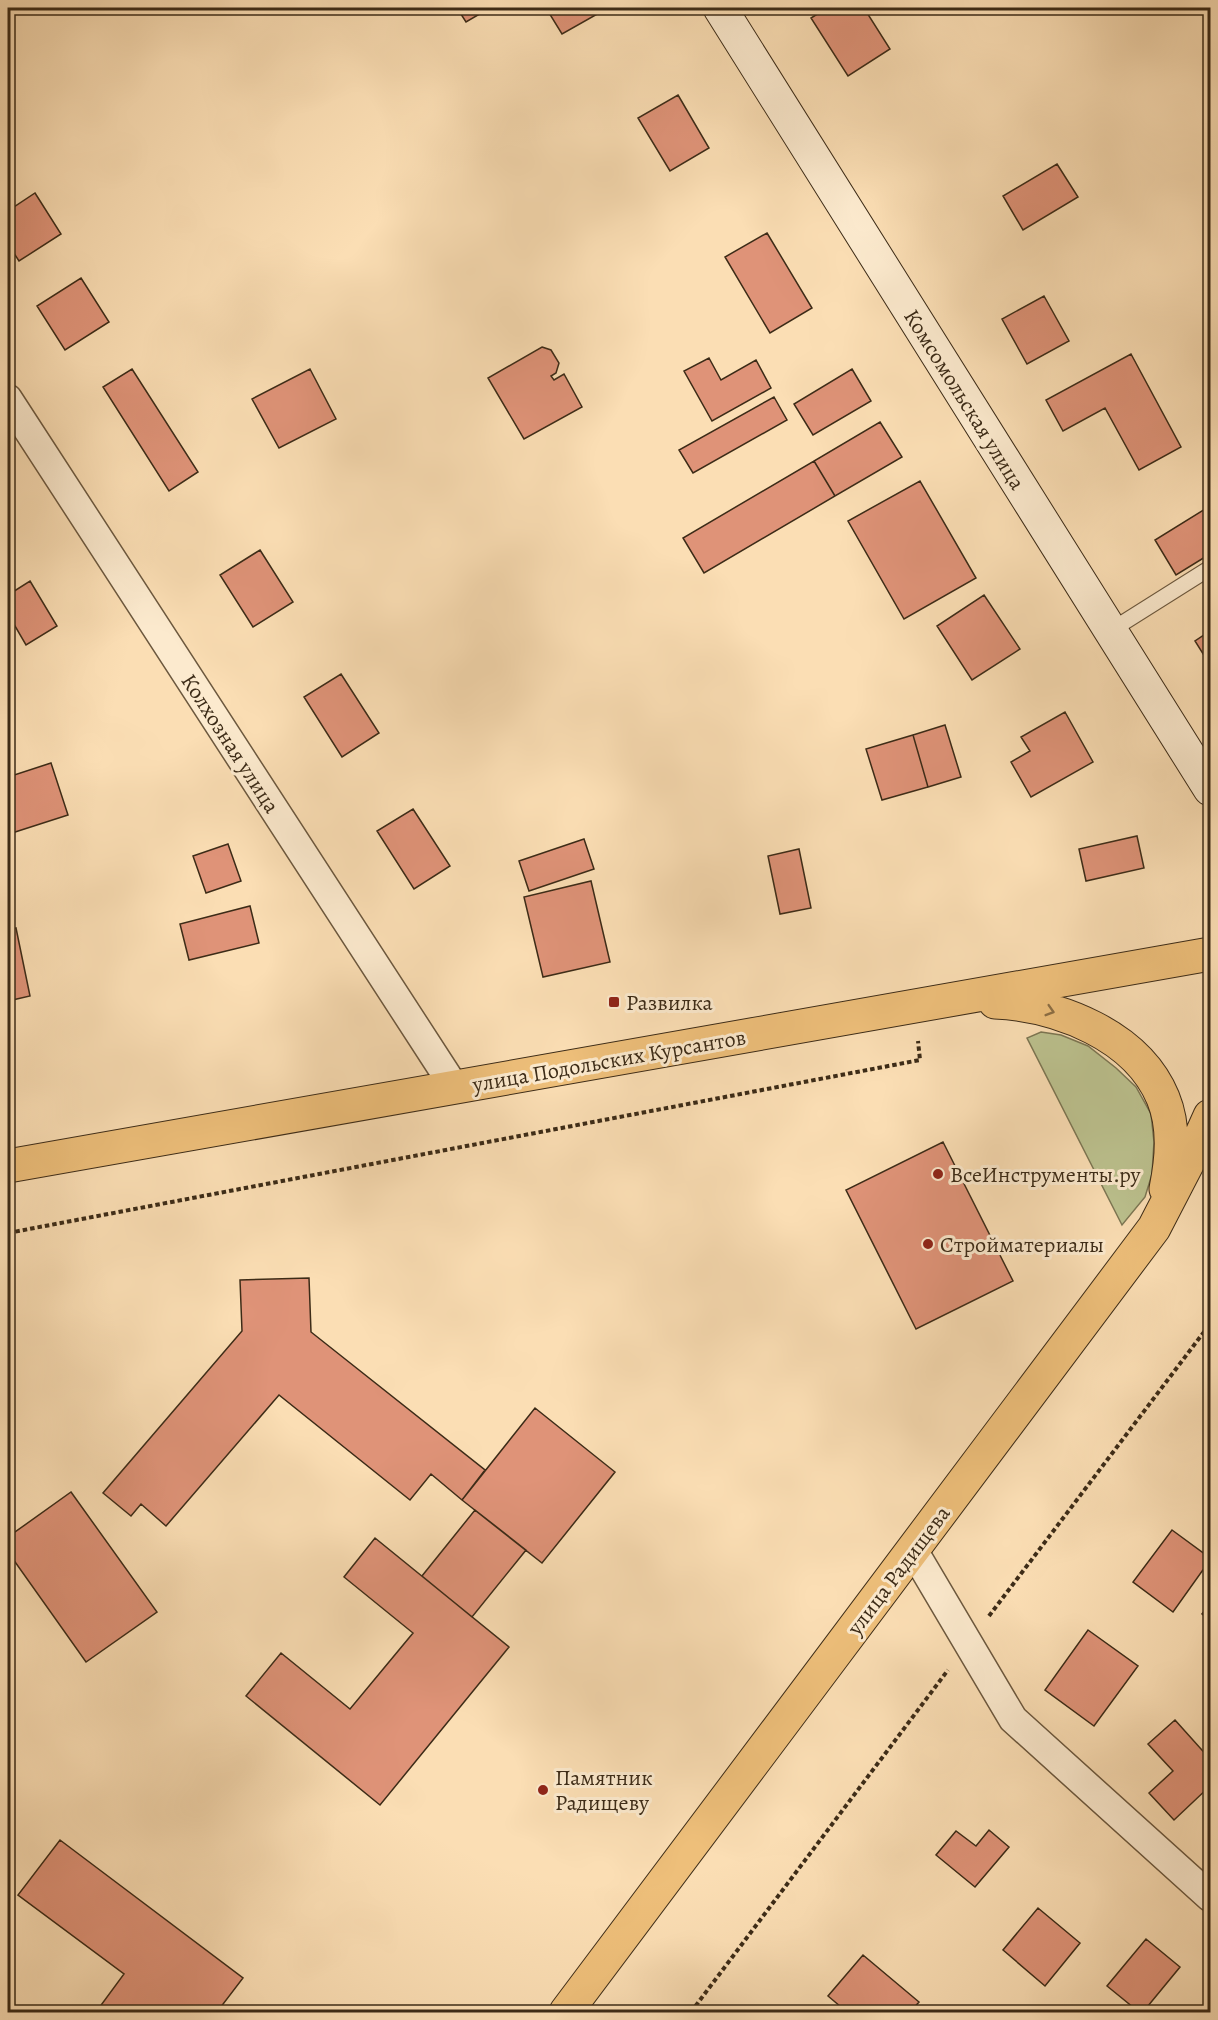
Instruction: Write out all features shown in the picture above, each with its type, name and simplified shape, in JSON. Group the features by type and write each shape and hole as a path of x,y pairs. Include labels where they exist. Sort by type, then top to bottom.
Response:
{"main road":[{"name":"улица Подольских Курсантов","path":"8,1166 1210,954"},
{"path":"951,1001 998,1002 1032,1006 1058,1014 1107,1035 1128,1050 1148,1071 1163,1098 1169,1119 1172,1152 1164,1197 1154,1228"},
{"name":"улица Радищева","path":"566,2013 1154,1228 1210,1116"},
{"path":"1154,1228 1210,1160"}],"street":[{"name":"Комсомольская улица","path":"720,8 1210,787"},
{"name":"Колхозная улица","path":"8,399 456,1088"},
{"path":"913,1550 1013,1719 1210,1897"}],"lane":[{"path":"1110,631 1210,568"}],"path":[{"path":"8,1233 920,1060 917,1038"}],"green space":[{"path":"1041,1032 1061,1035 1088,1046 1136,1087 1151,1114 1154,1142 1152,1174 1145,1197 1122,1225 1027,1038"}],"building":[{"path":"457,8 490,8 466,22"},
{"path":"546,8 608,8 562,34"},
{"path":"827,8 864,8 890,49 848,76 811,18"},
{"path":"678,95 709,148 670,171 638,118"},
{"path":"1057,164 1078,197 1023,230 1003,196"},
{"path":"35,193 61,234 19,261 8,244 8,211"},
{"path":"767,233 812,308 770,333 725,257"},
{"path":"81,278 109,322 65,350 37,306"},
{"path":"1044,296 1069,341 1027,364 1002,319"},
{"path":"542,347 551,350 559,363 556,373 551,376 554,380 564,374 582,407 524,439 488,378"},
{"path":"1131,354 1181,447 1139,470 1105,408 1063,431 1046,400"},
{"path":"709,358 721,380 756,360 771,388 712,421 684,371"},
{"path":"132,369 198,472 169,491 103,387"},
{"path":"310,369 336,419 279,448 252,399"},
{"path":"852,369 871,401 813,435 794,404"},
{"path":"774,397 787,420 693,473 679,450"},
{"path":"880,422 902,457 835,496 814,461"},
{"path":"814,461 835,496 704,573 683,538"},
{"path":"920,481 976,578 904,619 848,521"},
{"path":"1210,506 1210,554 1176,575 1155,540"},
{"path":"260,550 293,602 253,627 220,575"},
{"path":"30,581 57,626 26,645 8,614 8,595"},
{"path":"984,595 1020,649 972,680 937,626"},
{"path":"1210,631 1210,665 1195,641"},
{"path":"341,674 379,733 342,757 304,697"},
{"path":"1065,712 1093,762 1031,797 1011,762 1030,751 1021,737"},
{"path":"945,725 961,777 928,787 913,735"},
{"path":"913,735 928,787 882,800 866,749"},
{"path":"51,763 68,815 12,833 8,818 8,777"},
{"path":"413,809 450,866 414,889 377,831"},
{"path":"1137,836 1144,868 1086,881 1079,849"},
{"path":"584,839 594,869 529,891 519,861"},
{"path":"228,844 241,881 206,893 193,856"},
{"path":"799,849 811,908 780,914 768,856"},
{"path":"591,881 610,962 543,977 524,897"},
{"path":"250,906 259,943 189,960 180,924"},
{"path":"16,928 30,996 8,1001 8,930"},
{"path":"943,1142 1013,1281 916,1329 846,1190"},
{"path":"309,1278 311,1332 485,1470 462,1500 431,1474 410,1500 279,1395 166,1526 141,1504 131,1516 103,1493 242,1331 240,1280"},
{"path":"535,1408 615,1472 542,1563 462,1500"},
{"path":"71,1492 157,1612 86,1662 8,1552 8,1537"},
{"path":"475,1510 526,1550 472,1617 422,1576"},
{"path":"1172,1530 1210,1558 1173,1612 1133,1582"},
{"path":"375,1538 509,1647 380,1805 246,1696 281,1653 350,1709 413,1633 344,1577"},
{"path":"1210,1604 1210,1621 1202,1614"},
{"path":"1088,1630 1138,1666 1094,1726 1045,1690"},
{"path":"1175,1720 1210,1759 1210,1786 1174,1820 1149,1793 1173,1771 1148,1744"},
{"path":"989,1830 1009,1847 975,1887 936,1855 956,1831 976,1846"},
{"path":"60,1840 243,1978 217,2012 96,2012 124,1974 18,1895"},
{"path":"1038,1908 1080,1943 1045,1986 1003,1950"},
{"path":"1146,1939 1180,1967 1143,2012 1139,2012 1107,1986"},
{"path":"863,1955 919,2002 910,2012 847,2012 828,1996"}],"place":[{"name":"Развилка","path":"614,1002"},
{"name":"ВсеИнструменты.ру","path":"938,1174"},
{"name":"Стройматериалы","path":"928,1244"},
{"name":"Памятник Радищеву","path":"543,1790"}]}
